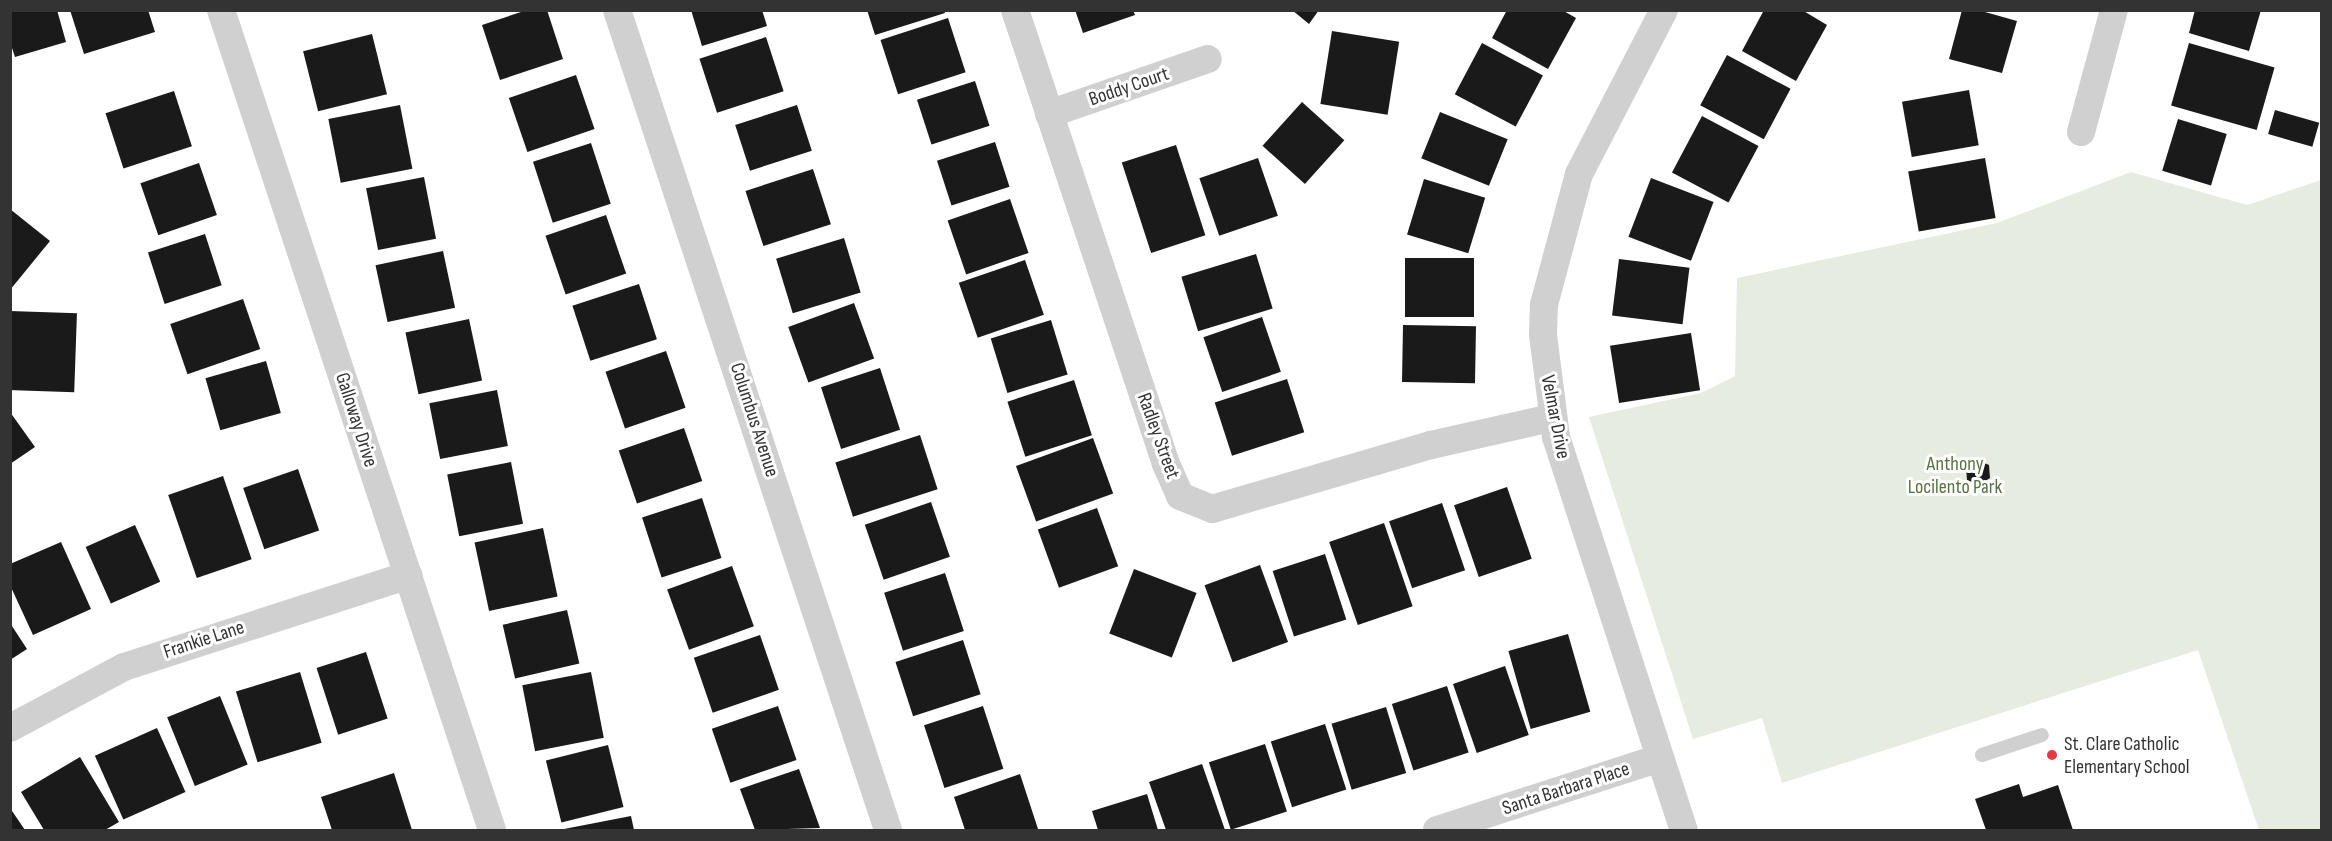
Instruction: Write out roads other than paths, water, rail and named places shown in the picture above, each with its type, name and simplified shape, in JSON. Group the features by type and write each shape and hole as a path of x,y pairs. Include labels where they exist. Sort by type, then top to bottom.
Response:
{"street":[{"name":"Galloway Drive","path":"221,10 492,831"},
{"name":"Columbus Avenue","path":"617,10 888,831"},
{"name":"Radley Street","path":"1015,10 1166,464 1180,496 1191,503 1212,509 1431,445 1551,418"},
{"name":"Velmar Drive","path":"1664,10 1579,174 1544,305 1543,335 1551,418 1684,831"},
{"path":"2080,132 2114,10"},
{"name":"Boddy Court","path":"1049,114 1208,59"},
{"name":"Frankie Lane","path":"10,728 124,667 408,575"},
{"name":"Santa Barbara Place","path":"1437,831 1660,758"}],"lane":[{"path":"1982,755 2042,735"}],"place":[{"name":"St. Clare Catholic Elementary School","path":"2052,755"}],"park label":[{"name":"Anthony Locilento Park","path":"1955,476"}]}
